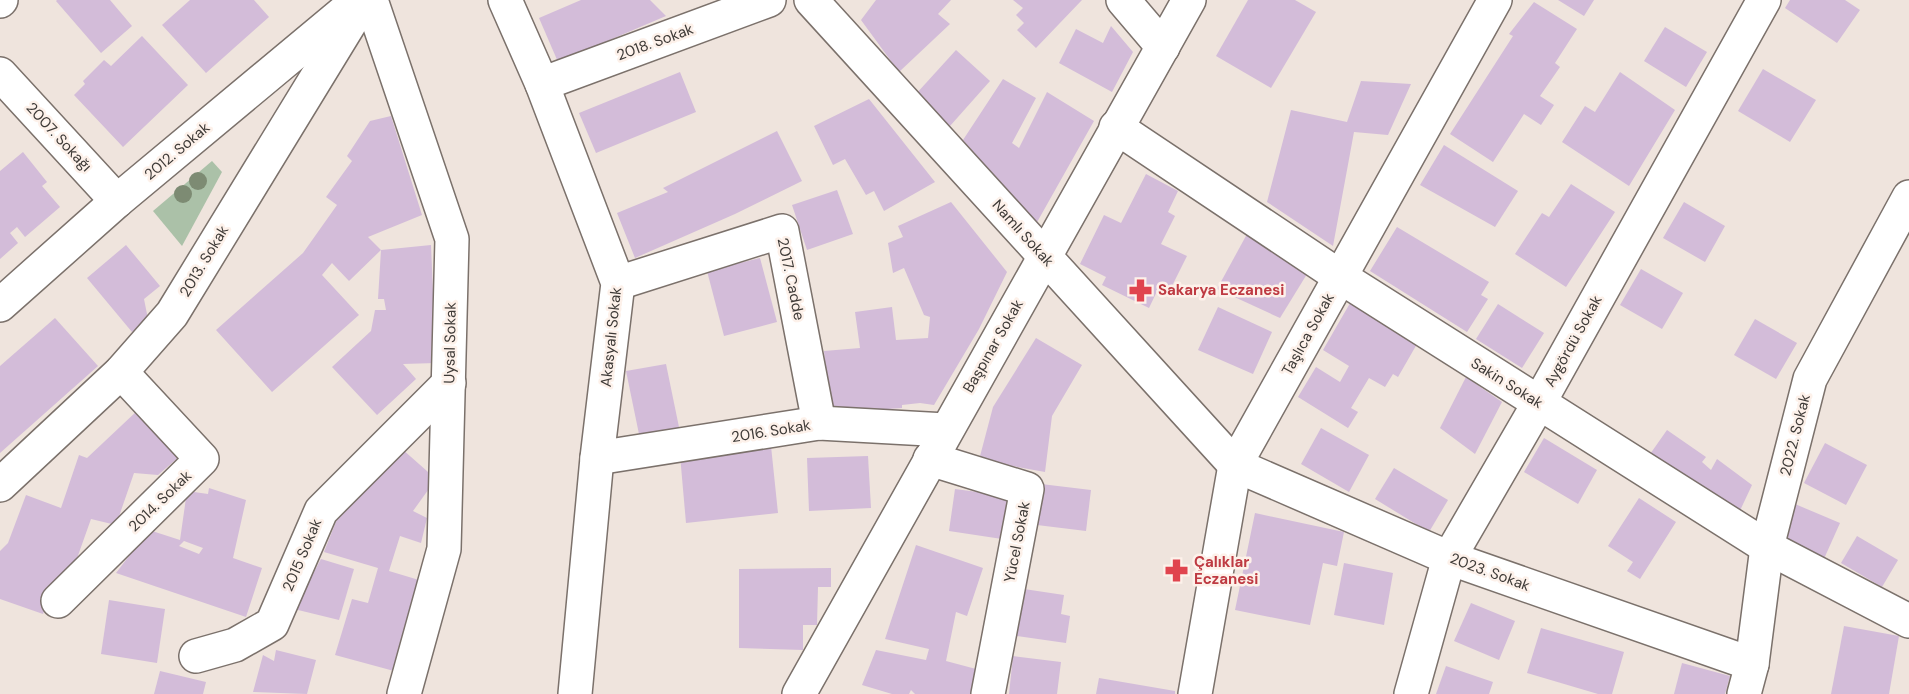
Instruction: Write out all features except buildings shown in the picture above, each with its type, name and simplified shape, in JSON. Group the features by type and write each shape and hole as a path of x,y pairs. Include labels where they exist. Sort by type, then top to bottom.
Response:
{"street":[{"name":"2012. Sokak","path":"0,305 117,201 358,0"},
{"name":"2013. Sokak","path":"0,485 121,372 172,314 364,0"},
{"name":"Uysal Sokak","path":"371,0 452,239 444,549 404,694"},
{"name":"Akasyalı Sokak","path":"505,0 542,84 618,283 597,458 575,694"},
{"name":"2018. Sokak","path":"542,84 769,0"},
{"path":"1123,0 1163,46"},
{"name":"Başpınar Sokak","path":"799,694 1189,0"},
{"name":"Taşlıca Sokak","path":"1195,694 1235,465 1495,0"},
{"name":"Aygördü Sokak","path":"1411,694 1449,558 1539,403 1764,0"},
{"name":"Namlı Sokak","path":"827,6 1044,256 1235,465"},
{"name":"2007. Sokağı","path":"0,74 117,201"},
{"name":"Sakin Sokak","path":"1116,127 1339,276 1767,546 1909,621"},
{"name":"2022. Sokak","path":"1748,679 1767,546 1810,379 1909,197"},
{"name":"2017. Cadde","path":"618,283 782,231 819,423"},
{"name":"2014. Sokak","path":"58,601 202,459 121,372"},
{"name":"2015 Sokak","path":"196,657 235,645 272,624 321,511 449,383"},
{"name":"2016. Sokak","path":"597,458 819,423 946,430"},
{"name":"Yücel Sokak","path":"930,459 1027,489 988,694"},
{"name":"2023. Sokak","path":"1235,465 1449,558 1748,679"}],"green space":[{"path":"212,161 222,172 182,246 153,211"}],"place":[{"name":"Sakarya Eczanesi","path":"1140,290"},
{"name":"Çalıklar Eczanesi","path":"1176,571"}]}
